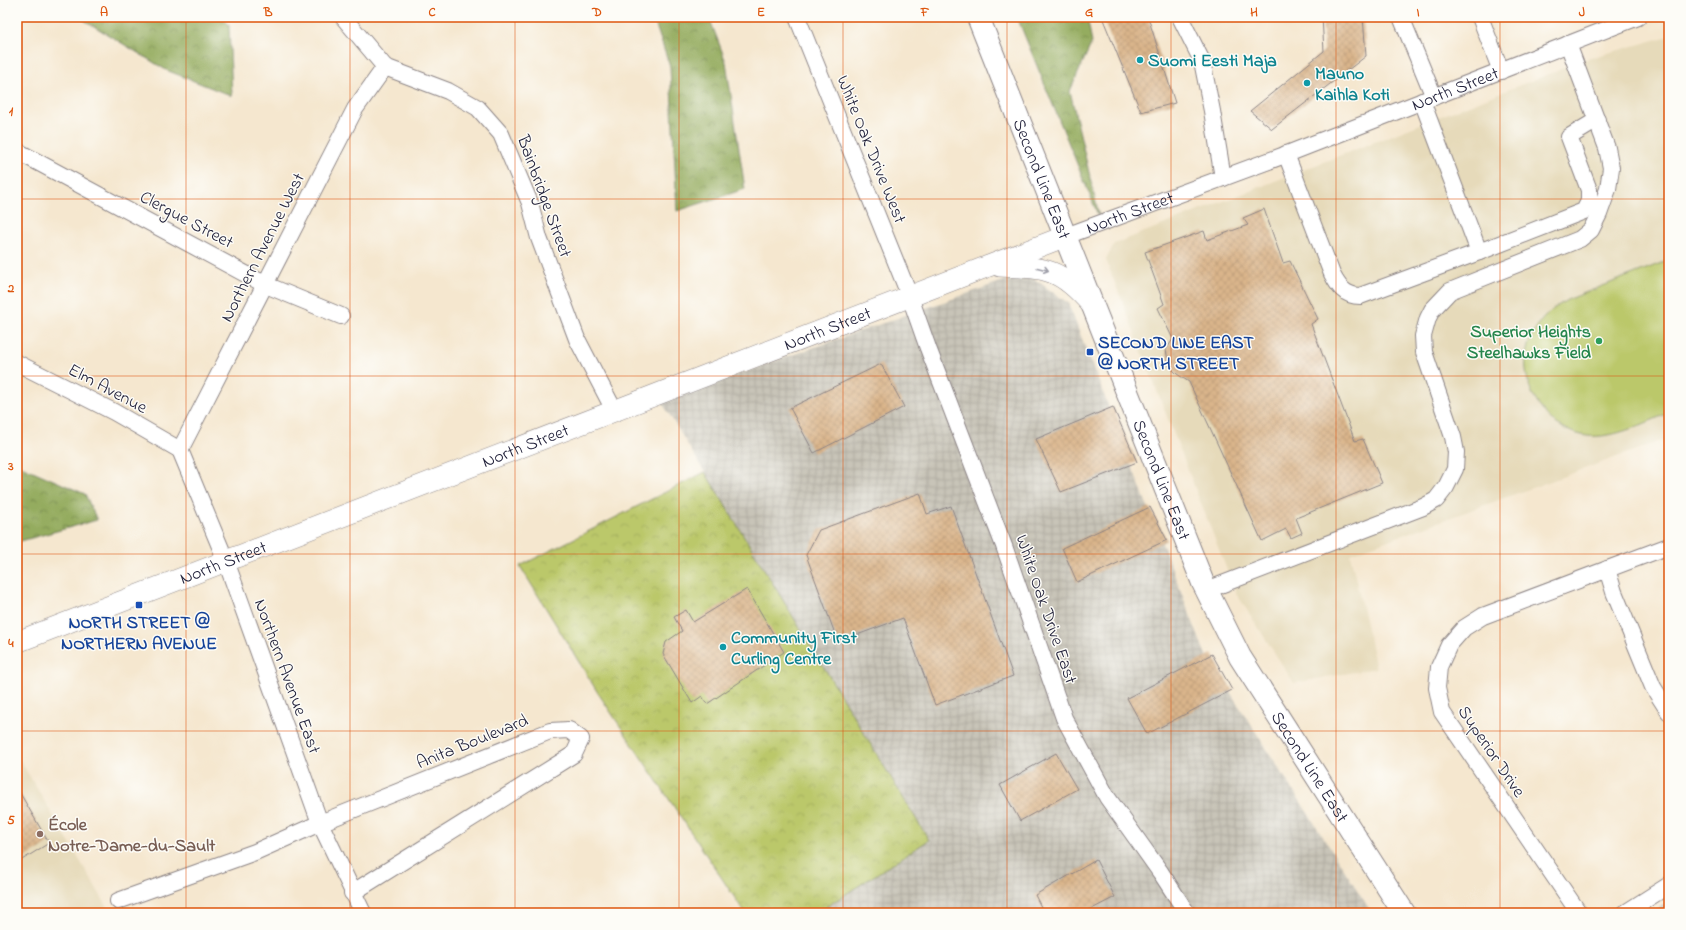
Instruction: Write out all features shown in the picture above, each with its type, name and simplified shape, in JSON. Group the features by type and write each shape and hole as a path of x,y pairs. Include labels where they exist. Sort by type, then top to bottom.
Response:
{"highway":[{"name":"Second Line East","path":"978,17 1207,590 1240,657 1404,913"}],"main road":[{"name":"North Street","path":"17,642 615,412 1066,236"},
{"path":"990,266 1038,268 1052,272 1076,286 1093,306"}],"street":[{"name":"Bainbridge Street","path":"343,17 385,67 448,91 478,108 501,134 530,203 539,238 577,339 615,412"},
{"name":"White Oak Drive West","path":"797,17 910,297"},
{"path":"1180,17 1202,61 1212,111 1222,178"},
{"path":"1401,17 1479,252"},
{"path":"1480,17 1501,70"},
{"name":"North Street","path":"1066,236 1286,154 1638,17"},
{"path":"1207,590 1422,507 1436,500 1446,487 1455,470 1456,452 1453,437 1424,352 1423,336 1428,318 1437,304 1450,291 1580,239 1591,230 1608,188 1611,168 1607,148 1568,44"},
{"name":"Northern Avenue West","path":"180,450 355,109 385,67"},
{"path":"1286,154 1332,274 1338,285 1346,293 1353,296 1360,296 1584,211 1589,201 1589,190 1568,137 1596,120"},
{"name":"Clergue Street","path":"17,150 266,285 341,316"},
{"name":"White Oak Drive East","path":"910,297 1004,546 1064,718 1107,797 1161,872 1187,913"},
{"name":"Elm Avenue","path":"17,363 114,412 180,450"},
{"name":"Northern Avenue East","path":"180,450 226,561 320,823 352,893 363,913"},
{"name":"Superior Drive","path":"1579,913 1442,712 1437,688 1439,667 1449,645 1464,628 1483,616 1669,546"},
{"path":"1607,569 1614,592 1653,687 1669,712"},
{"name":"Anita Boulevard","path":"118,901 255,852 320,823 550,731 569,730 581,739 574,754 352,893"},
{"path":"1625,913 1669,884"}],"shaded area":[{"path":"1669,36 1669,438 1350,554 1376,668 1294,683 1236,593 1106,260 1114,244 1587,59"},
{"path":"1026,273 1068,303 1205,653 1372,913 817,913 929,839 661,401"},
{"name":"École Notre-Dame-du-Sault","path":"17,755 111,913 17,913"},
{"path":"1669,901 1669,913 1650,913"}],"green space":[{"path":"79,17 222,17 229,25 232,96 166,70"},
{"path":"653,17 709,17 726,62 745,189 677,211 670,67"},
{"path":"1017,17 1087,17 1092,42 1070,91 1100,220"},
{"name":"Superior Heights Steelhawks Field","path":"1669,260 1669,413 1619,433 1598,436 1587,436 1571,432 1556,423 1544,412 1534,398 1528,382 1526,366 1527,349 1533,333 1539,323 1547,314 1567,300"},
{"path":"17,464 85,494 97,520 17,542"},
{"path":"705,472 929,840 817,913 745,913 598,693 520,566"}],"building":[{"name":"Suomi Eesti Maja","path":"1102,17 1148,17 1175,103 1141,112"},
{"name":"Mauno Kaihla Koti","path":"1322,17 1363,17 1366,56 1272,129 1250,111 1324,51"},
{"path":"1264,209 1283,263 1290,261 1318,319 1311,324 1355,441 1363,439 1382,483 1296,518 1302,533 1291,538 1286,529 1262,541 1189,382 1177,374 1169,366 1166,350 1173,339 1158,308 1164,304 1145,252 1204,231 1207,240 1248,225 1243,218"},
{"path":"881,364 904,407 814,453 790,408"},
{"path":"1113,407 1137,462 1061,492 1036,439"},
{"path":"920,493 927,514 951,506 1013,676 935,705 903,618 838,642 806,555 819,530"},
{"path":"1150,507 1167,540 1077,582 1062,548"},
{"name":"Community First Curling Centre","path":"747,589 784,652 707,704 702,696 692,703 663,654 666,642 682,631 674,617 686,610 693,622"},
{"path":"1212,654 1232,690 1147,734 1127,698"},
{"path":"1056,753 1077,789 1020,821 1000,785"},
{"path":"17,788 49,843 17,863"},
{"path":"1096,860 1115,897 1084,913 1044,913 1035,895"}],"place":[{"name":"Suomi Eesti Maja","path":"1140,60"},
{"name":"Mauno Kaihla Koti","path":"1307,83"},
{"name":"Superior Heights Steelhawks Field","path":"1599,341"},
{"name":"SECOND LINE EAST @ NORTH STREET","path":"1090,352"},
{"name":"NORTH STREET @ NORTHERN AVENUE","path":"139,605"},
{"name":"Community First Curling Centre","path":"723,647"},
{"name":"École Notre-Dame-du-Sault","path":"40,834"}]}
